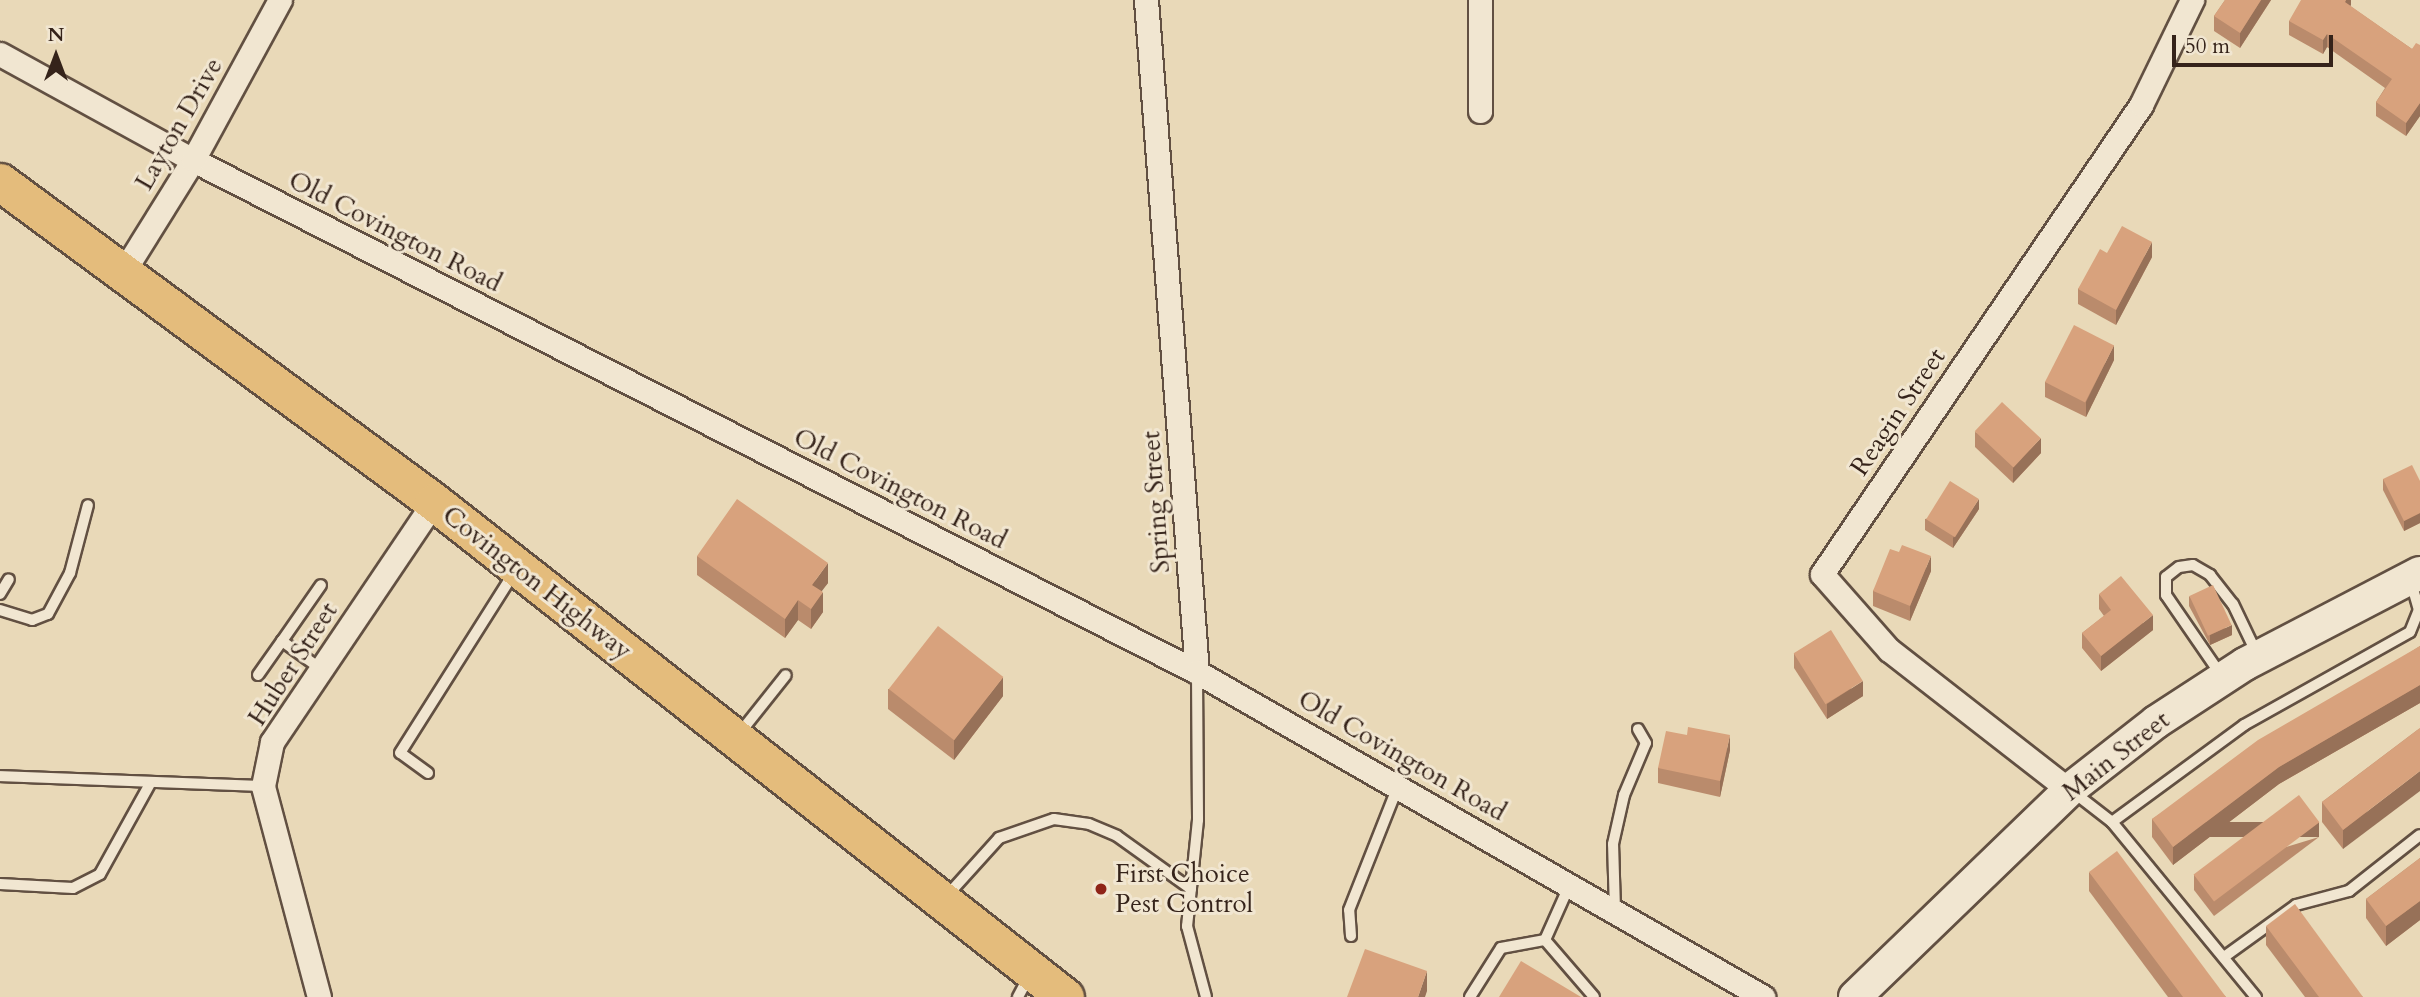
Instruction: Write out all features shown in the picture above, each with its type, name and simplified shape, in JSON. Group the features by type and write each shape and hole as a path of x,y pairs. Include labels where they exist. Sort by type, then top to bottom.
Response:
{"main road":[{"name":"Covington Highway","path":"0,182 434,502 943,900 1025,984 1063,996"},
{"name":"Main Street","path":"1855,997 2069,790 2156,722 2259,657 2415,576"}],"street":[{"name":"Layton Drive","path":"122,274 192,160 281,0"},
{"name":"Spring Street","path":"1146,0 1197,672"},
{"path":"1480,0 1480,111"},
{"name":"Reagin Street","path":"2069,790 1889,650 1822,574 2141,104 2192,0"},
{"name":"Old Covington Road","path":"0,54 192,160 1197,672 1763,997"},
{"name":"Huber Street","path":"319,997 263,786 272,741 434,502"}],"lane":[{"path":"0,610 32,620 48,614 70,573 88,505"},
{"path":"2223,678 2166,595 2166,577 2179,567 2193,565 2210,575 2233,604 2259,657"},
{"path":"428,773 400,753 518,568"},
{"path":"2112,822 2244,725 2410,632 2419,610 2415,576"},
{"path":"0,594 9,579"},
{"path":"258,675 321,585"},
{"path":"282,641 321,669"},
{"name":"Spring Street","path":"1197,672 1198,820 1187,926 1206,997"},
{"path":"735,739 786,676"},
{"path":"1615,910 1613,844 1624,795 1646,743 1638,729"},
{"path":"0,776 263,786"},
{"path":"0,884 73,888 100,874 151,782"},
{"path":"1351,936 1349,910 1398,786"},
{"path":"2069,790 2112,822 2256,997"},
{"path":"943,900 999,838 1054,819 1089,824 1117,836 1191,889"},
{"path":"2224,957 2296,905 2349,891 2420,835"},
{"path":"1545,940 1570,884"},
{"path":"1470,997 1501,948 1545,940"},
{"path":"1545,940 1594,997"}],"building":[{"path":"2225,0 2261,0 2240,33 2214,16"},
{"path":"2301,0 2346,0 2345,2 2412,49 2416,43 2420,45 2420,103 2406,123 2376,102 2392,79 2327,34 2323,40 2289,21"},
{"path":"2122,226 2152,242 2116,310 2078,289 2100,249 2107,253"},
{"path":"2074,325 2114,345 2085,402 2045,382"},
{"path":"2002,402 2041,438 2013,467 1975,431"},
{"path":"2412,465 2420,481 2420,513 2404,521 2383,479"},
{"path":"1950,481 1979,499 1955,537 1926,519"},
{"path":"737,499 828,563 812,585 823,592 811,609 798,600 785,619 697,556"},
{"path":"1902,545 1931,556 1910,606 1873,591 1890,549 1899,552"},
{"path":"2121,576 2153,615 2101,656 2082,633 2111,610 2099,594"},
{"path":"2213,585 2232,625 2208,636 2189,596"},
{"path":"938,626 1003,677 954,740 889,689"},
{"path":"1831,630 1863,681 1825,704 1794,653"},
{"path":"2420,646 2420,685 2279,767 2173,847 2152,819 2258,740"},
{"path":"1688,727 1730,735 1720,781 1658,768 1666,731 1687,735"},
{"path":"2420,728 2420,771 2343,830 2322,802"},
{"path":"2299,795 2319,822 2214,902 2194,874"},
{"path":"2117,851 2226,997 2183,997 2089,872"},
{"path":"2420,858 2420,901 2386,926 2366,899"},
{"path":"2295,904 2363,997 2319,997 2266,926"},
{"path":"1365,949 1427,971 1418,997 1347,997"},
{"path":"1521,961 1581,997 1499,997"}],"place":[{"name":"First Choice Pest Control","path":"1101,889"}]}
